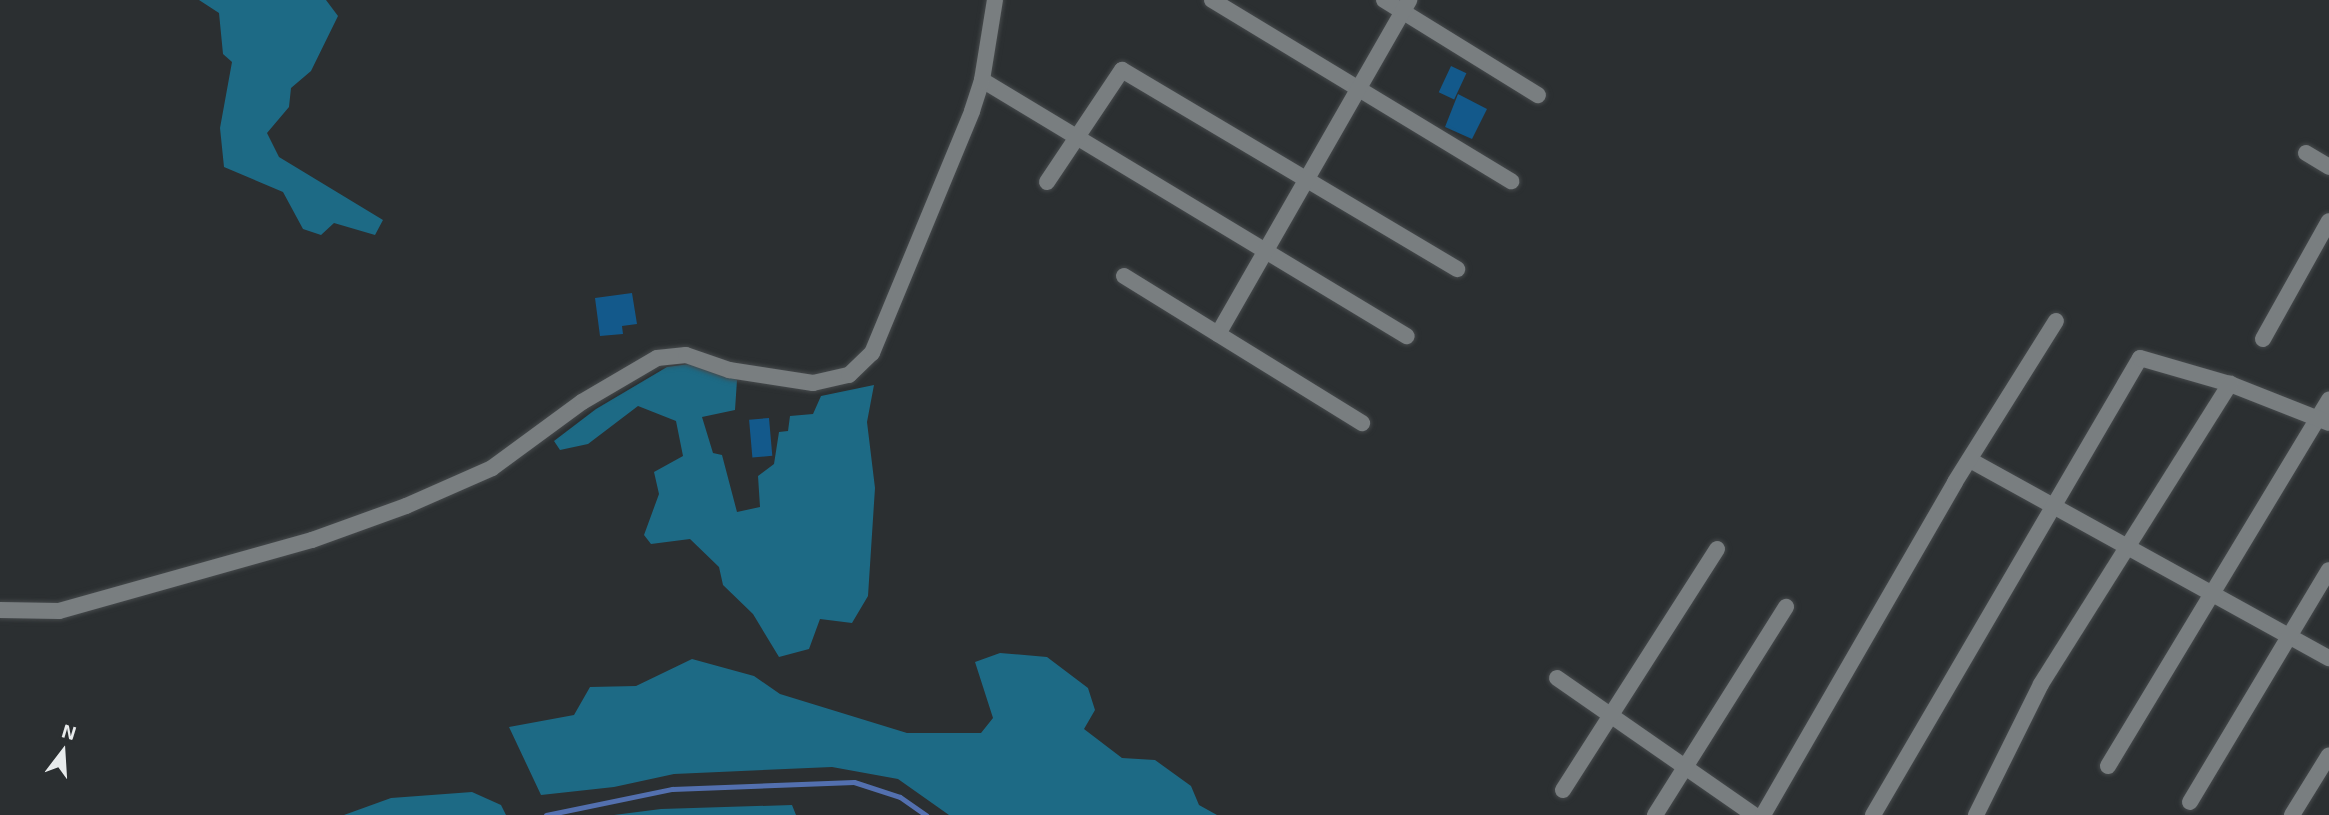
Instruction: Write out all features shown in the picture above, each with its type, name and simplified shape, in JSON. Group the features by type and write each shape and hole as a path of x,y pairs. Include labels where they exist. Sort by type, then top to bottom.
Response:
{"street":[{"path":"0,610 59,611 312,540 406,506 492,468 582,402 657,358 686,355 729,370 813,383 849,375 872,353 982,80 995,0"},
{"path":"1212,0 1511,181"},
{"path":"1384,0 1406,6 1538,95"},
{"path":"1218,334 1406,6"},
{"path":"1047,182 1122,70 1457,269"},
{"path":"982,80 1078,135 1407,337"},
{"path":"2306,153 2329,167"},
{"path":"2263,339 2329,221"},
{"path":"1125,276 1362,423"},
{"path":"1763,815 1970,460 2056,321"},
{"path":"1873,815 2140,358 2230,384 2323,420"},
{"path":"1976,815 2041,684 2125,545 2230,384"},
{"path":"2108,766 2209,592 2323,420 2329,400"},
{"path":"1970,460 2329,658"},
{"path":"1563,790 1717,549"},
{"path":"2190,802 2329,570"},
{"path":"1655,815 1786,607"},
{"path":"1556,678 1754,815"},
{"path":"2292,815 2329,755"}],"shaded area":[{"path":"199,0 326,0 338,16 311,71 291,88 289,107 267,133 279,157 383,220 375,235 334,223 321,235 303,229 283,192 224,167 220,128 232,62 223,54 219,13"},
{"path":"697,363 737,380 735,410 702,417 713,453 722,455 737,512 760,507 758,476 774,464 779,432 788,431 790,416 813,414 821,396 874,385 867,422 875,488 868,596 852,623 820,619 809,649 779,657 753,614 723,585 719,567 690,539 651,544 644,535 659,494 654,472 683,456 676,421 638,406 588,444 560,450 554,441 596,409 667,367"},
{"path":"1000,653 1047,657 1088,688 1095,710 1084,729 1122,758 1155,760 1191,786 1199,805 1217,815 949,815 898,779 832,767 674,774 614,787 541,795 509,727 574,715 590,687 636,686 692,659 754,676 780,694 907,733 981,733 993,718 975,662"},
{"path":"472,792 501,805 506,815 344,815 391,798"},
{"path":"792,805 796,815 614,815 661,809"}],"building":[{"path":"1451,66 1466,73 1454,99 1439,92"},
{"path":"1458,94 1487,109 1472,139 1445,127"},
{"path":"632,293 637,324 622,326 623,334 600,336 595,298"},
{"path":"769,418 772,456 752,458 749,420"}],"waterway":[{"path":"546,815 672,789 854,782 900,797 926,815"}]}
